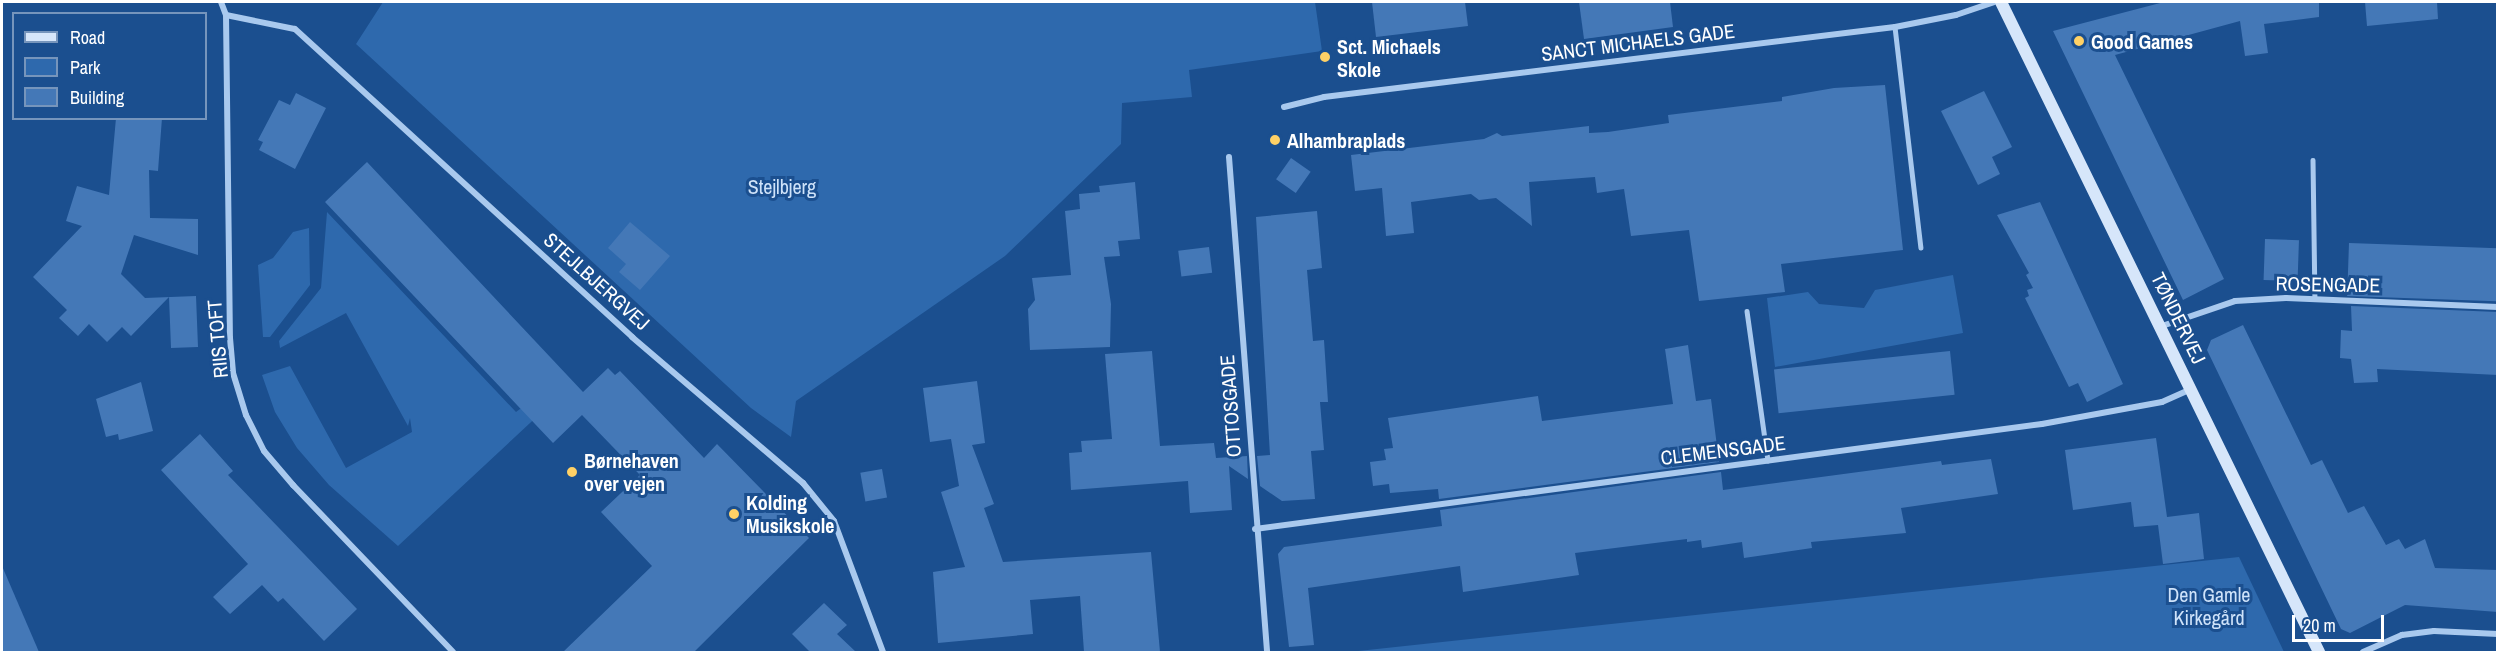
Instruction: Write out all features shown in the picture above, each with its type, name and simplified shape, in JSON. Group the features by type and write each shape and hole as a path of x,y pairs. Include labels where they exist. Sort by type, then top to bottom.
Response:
{"main road":[{"name":"TØNDERVEJ","path":"2001,2 2162,326 2319,652"}],"street":[{"path":"221,2 226,15"},
{"name":"SANCT MICHAELS GADE","path":"1284,107 1324,97 1895,27 1956,15 1994,2"},
{"name":"RIIS TOFT","path":"226,15 231,338 233,373 246,415 264,451 453,652"},
{"name":"STEJLBJERGVEJ","path":"226,15 295,29 632,337 803,483 834,521 883,652"},
{"name":"OTTOSGADE","path":"1229,157 1255,529 1267,652"},
{"name":"ROSENGADE","path":"2162,326 2235,301 2315,299 2498,307"},
{"name":"CLEMENSGADE","path":"1255,529 2042,424 2162,402 2192,388"},
{"path":"2363,652 2402,635 2434,631 2498,634"}],"lane":[{"path":"1895,27 1921,248"},
{"path":"2313,160 2315,299"},
{"path":"1748,311 1768,461"}],"green space":[{"name":"Stejlbjerg","path":"383,2 1315,2 1322,51 1189,70 1192,97 1122,103 1121,144 1005,256 796,401 791,437 751,408 356,44"},
{"path":"327,212 516,412 548,388 559,396 398,546 329,485 297,448 275,412 262,375 290,366 346,468 412,432 410,418 408,426 346,313 280,348 279,341 321,288"},
{"path":"309,228 310,285 270,337 263,337 258,265 273,258 293,232"},
{"path":"1953,275 1963,333 1775,367 1767,298 1808,292 1819,304 1864,308 1875,290"},
{"name":"Den Gamle Kirkegård","path":"2239,557 2284,652 1349,652"}],"building":[{"path":"1372,2 1465,2 1468,26 1376,37"},
{"path":"1579,2 1670,2 1673,27 1584,39"},
{"path":"2164,2 2319,2 2319,17 2264,24 2268,53 2245,56 2240,21 2115,55 2224,279 2183,300 2053,31"},
{"path":"2365,2 2437,2 2438,19 2367,26"},
{"path":"1885,85 1903,250 1781,264 1785,292 1699,301 1689,230 1631,236 1624,189 1597,193 1595,177 1529,182 1532,226 1496,198 1479,200 1471,194 1411,202 1414,233 1386,236 1382,188 1355,191 1351,155 1484,139 1497,133 1502,136 1589,126 1589,133 1608,132 1669,123 1668,115 1782,101 1782,97 1834,88"},
{"path":"1984,91 2012,147 1992,157 2000,174 1978,185 1941,111"},
{"path":"296,93 326,108 295,169 259,150 263,142 258,140 279,100 290,105"},
{"path":"116,120 162,120 158,171 149,170 150,218 198,219 198,255 134,235 121,274 145,298 169,297 131,336 122,327 107,342 89,324 78,336 59,318 67,310 33,277 82,226 66,221 77,186 109,195"},
{"path":"1291,158 1311,172 1296,193 1276,179"},
{"path":"367,162 583,392 608,368 615,375 620,371 704,458 717,444 809,538 694,652 563,652 652,566 601,512 640,475 582,415 553,443 325,202"},
{"path":"1135,182 1140,239 1118,241 1120,256 1104,257 1111,304 1110,347 1030,350 1028,309 1035,300 1032,278 1071,275 1065,211 1080,209 1079,194 1100,192 1099,186"},
{"path":"2040,202 2123,384 2087,402 2078,383 2069,387 2025,298 2029,296 2027,290 2033,288 2026,275 2029,273 1997,215"},
{"path":"1317,211 1322,268 1307,270 1313,341 1324,340 1328,402 1320,402 1324,450 1311,451 1315,499 1282,501 1260,486 1257,456 1270,455 1256,217"},
{"path":"630,222 670,256 640,290 619,272 626,264 608,248"},
{"path":"2265,239 2299,240 2298,281 2264,280"},
{"path":"2349,243 2498,248 2496,301 2347,296"},
{"path":"1209,247 1212,273 1181,277 1178,251"},
{"path":"196,296 198,347 171,348 169,297"},
{"path":"2351,306 2498,312 2498,375 2377,369 2378,382 2354,383 2351,359 2340,358 2341,330 2352,331"},
{"path":"2243,325 2311,465 2322,460 2348,513 2364,506 2386,545 2399,539 2405,549 2425,539 2435,568 2498,570 2498,612 2405,605 2350,633 2341,629 2207,350 2211,340"},
{"path":"1688,345 1696,401 1711,399 1719,462 1439,499 1438,489 1390,493 1389,484 1373,486 1370,462 1386,460 1384,449 1393,448 1388,418 1538,396 1542,421 1673,404 1665,349"},
{"path":"1152,351 1160,446 1214,443 1216,458 1247,456 1248,479 1229,466 1232,510 1190,513 1188,481 1071,490 1069,453 1082,452 1081,441 1112,439 1105,354"},
{"path":"1950,351 1955,395 1779,413 1774,370"},
{"path":"977,381 985,443 972,445 994,504 984,508 1003,562 1151,552 1160,652 1084,652 1080,596 1030,600 1033,634 938,643 933,572 965,567 941,492 959,486 951,439 930,442 923,388"},
{"path":"141,382 153,431 119,440 118,434 106,437 96,399"},
{"path":"200,434 233,471 228,475 357,609 324,641 283,598 278,602 262,585 230,614 213,597 248,564 161,470"},
{"path":"2156,438 2167,517 2199,513 2204,559 2163,564 2158,525 2134,527 2131,502 2073,510 2065,450"},
{"path":"1991,459 1998,494 1901,508 1906,533 1811,542 1812,548 1744,558 1742,542 1702,548 1701,540 1687,542 1687,539 1575,553 1579,575 1463,592 1460,566 1308,588 1314,645 1289,647 1278,554 1284,547 1442,526 1440,510 1721,472 1723,490 1941,461 1942,465"},
{"path":"882,469 887,498 865,501 860,473"},
{"path":"2,566 39,652 2,652"},
{"path":"824,603 847,625 837,634 856,652 810,652 792,634"}],"place":[{"name":"Good Games","path":"2079,41"},
{"name":"Sct. Michaels Skole","path":"1325,57"},
{"name":"Alhambraplads","path":"1275,140"},
{"name":"Børnehaven over vejen","path":"572,472"},
{"name":"Kolding Musikskole","path":"734,514"}]}
